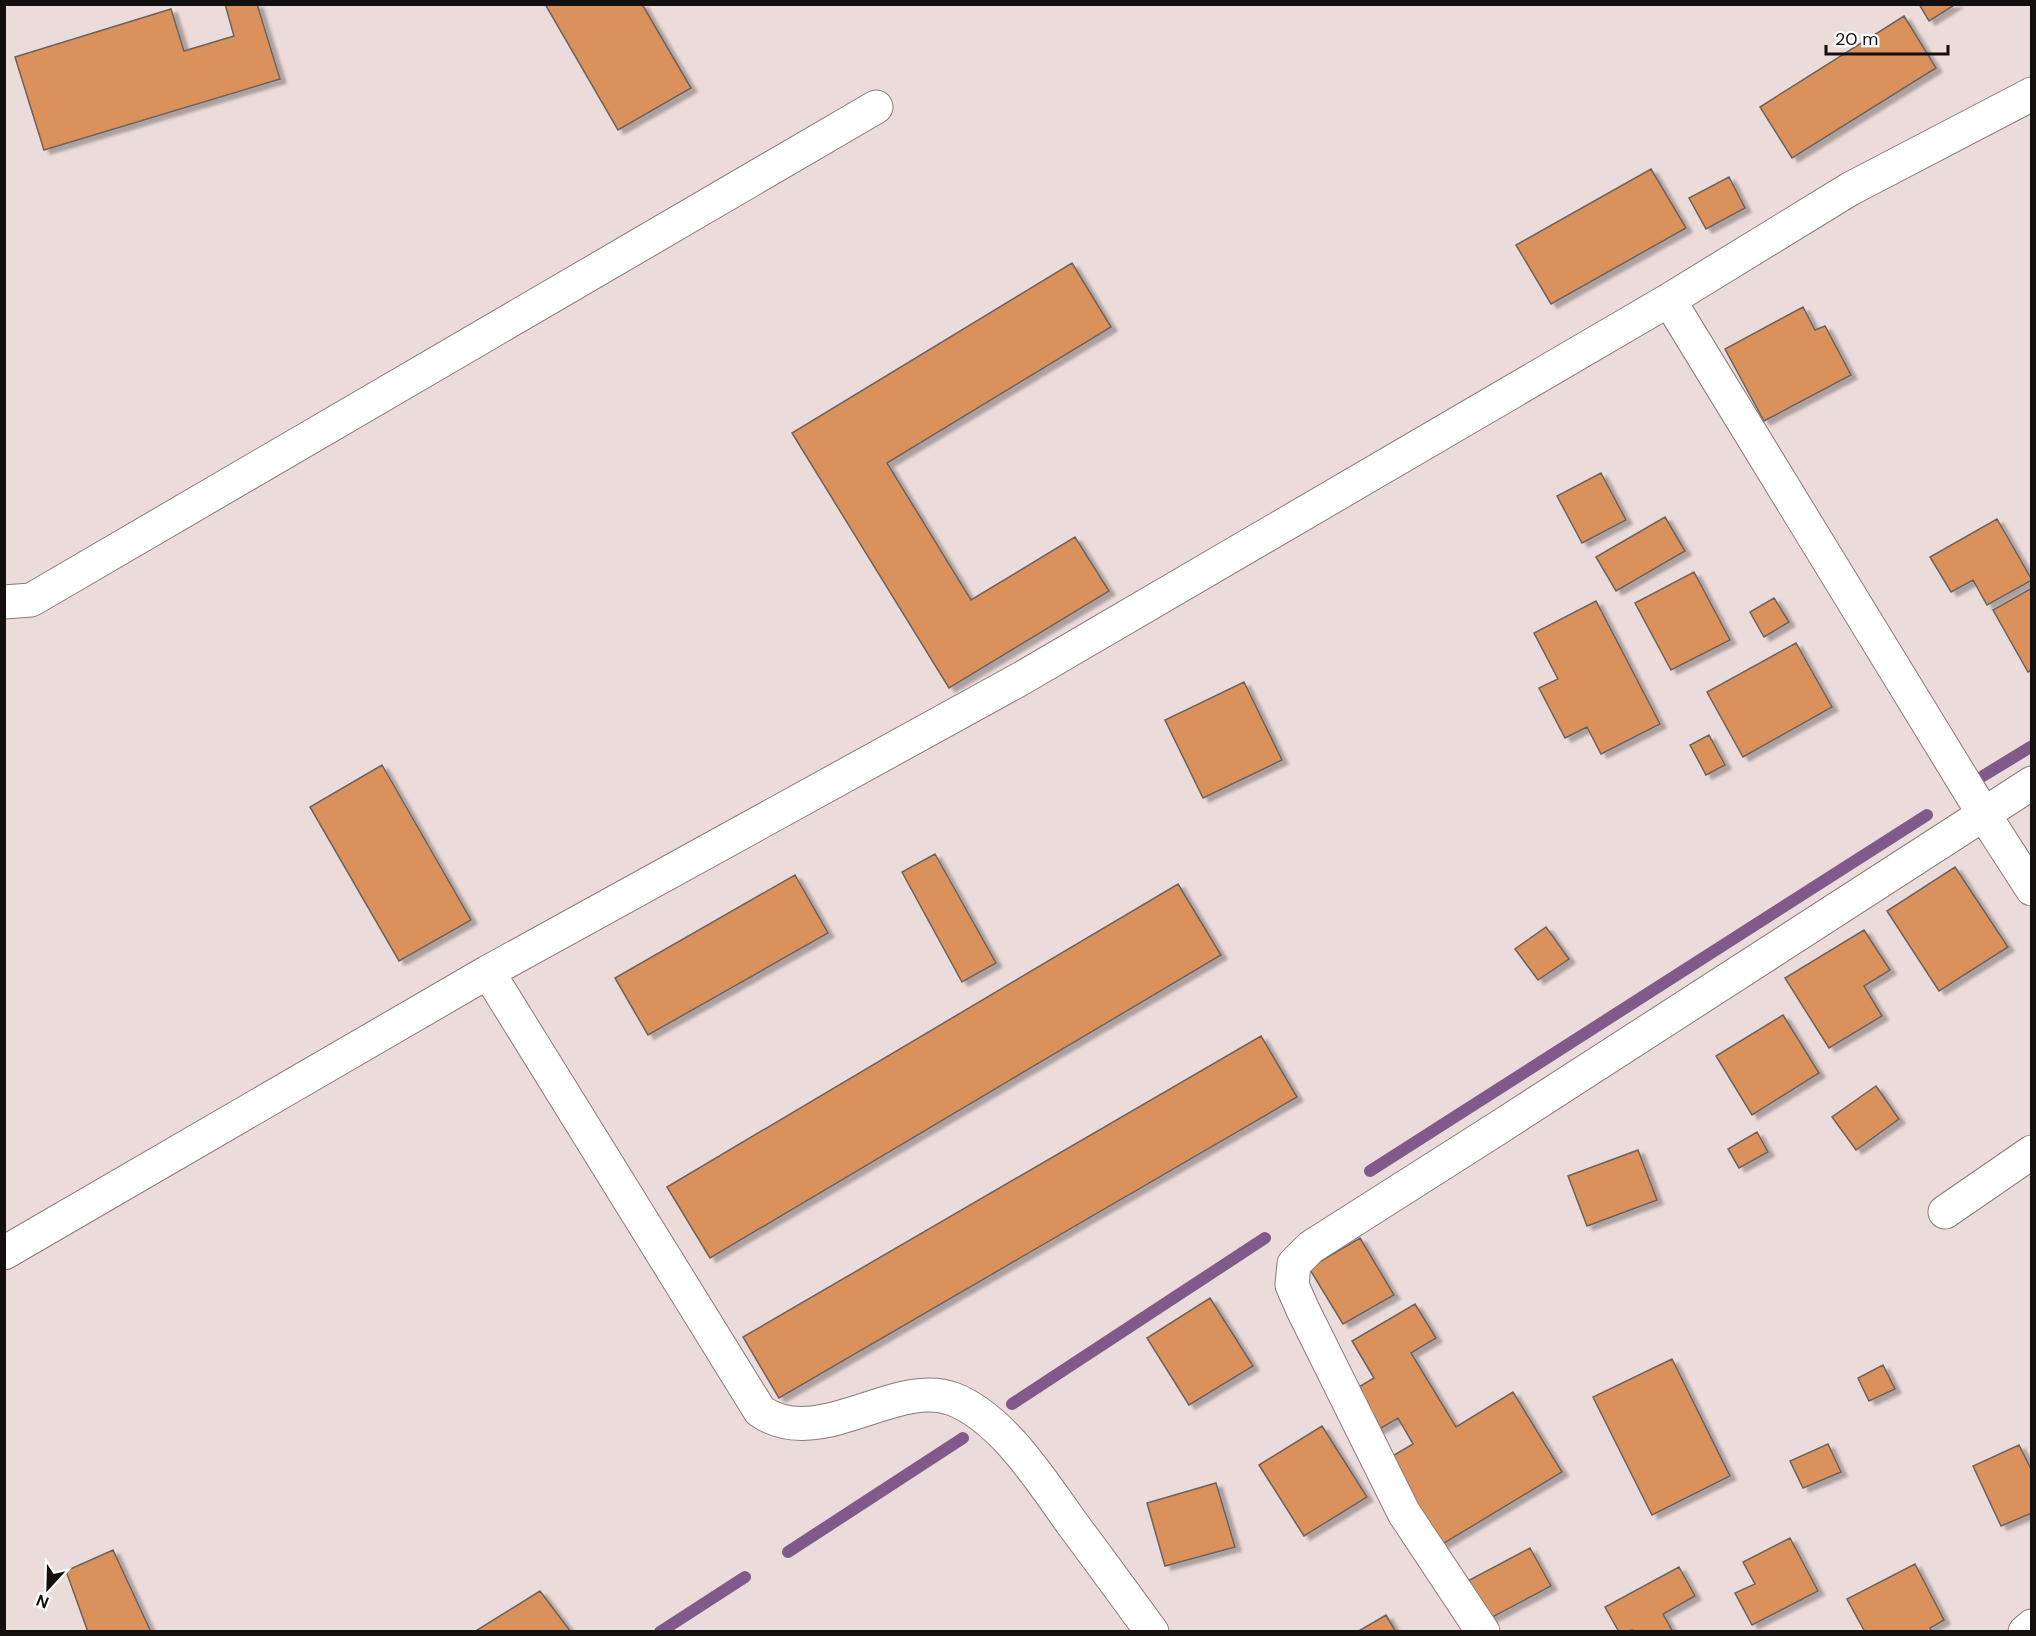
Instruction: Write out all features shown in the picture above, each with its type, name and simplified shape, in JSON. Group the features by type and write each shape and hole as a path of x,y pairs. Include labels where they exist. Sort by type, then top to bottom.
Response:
{"street":[{"path":"4,1252 488,972 1022,678 1669,300 1850,189 2031,94"},
{"path":"4,602 31,600 876,107"},
{"path":"1669,300 2031,890"},
{"path":"1483,1632 1404,1513 1360,1428 1292,1285 1294,1264 1311,1247 2031,783"},
{"path":"488,972 760,1411 772,1419 789,1423 825,1421 910,1397 932,1395 951,1398 972,1408 1016,1448 1152,1632"},
{"path":"1945,1212 2031,1152"},
{"path":"2025,1632 2031,1626"}],"building":[{"path":"225,4 257,4 280,79 44,150 15,57 171,9 184,51 234,36"},
{"path":"545,4 642,4 691,88 618,130"},
{"path":"1919,4 1956,4 1929,21"},
{"path":"1904,16 1936,68 1792,158 1760,107"},
{"path":"1651,169 1686,228 1551,304 1516,245"},
{"path":"1729,177 1745,208 1706,229 1689,198"},
{"path":"1072,263 1111,327 887,463 971,600 1075,537 1109,591 949,688 792,433"},
{"path":"1803,307 1815,330 1825,326 1851,375 1764,421 1725,349"},
{"path":"1601,473 1626,520 1582,543 1557,496"},
{"path":"1665,517 1685,551 1616,591 1596,557"},
{"path":"1997,519 2032,580 1987,605 1973,580 1951,592 1930,557"},
{"path":"1694,572 1730,640 1671,670 1635,603"},
{"path":"2032,588 2032,670 2028,672 1993,610"},
{"path":"1774,598 1789,622 1764,637 1750,612"},
{"path":"1596,601 1660,724 1601,754 1587,727 1565,738 1539,688 1558,679 1534,633"},
{"path":"1796,643 1832,707 1743,757 1707,692"},
{"path":"1244,682 1282,760 1203,798 1165,720"},
{"path":"1709,735 1725,765 1706,775 1690,745"},
{"path":"382,765 471,920 399,961 310,807"},
{"path":"935,854 996,963 962,982 902,872"},
{"path":"1955,867 2008,947 1939,991 1887,911"},
{"path":"795,875 828,933 648,1035 615,978"},
{"path":"1178,884 1221,955 710,1258 667,1187"},
{"path":"1546,927 1569,959 1538,980 1515,949"},
{"path":"1864,930 1890,970 1864,986 1882,1016 1829,1048 1785,978"},
{"path":"1783,1015 1819,1073 1752,1115 1716,1056"},
{"path":"1261,1036 1297,1097 779,1398 743,1337"},
{"path":"1876,1086 1899,1119 1856,1150 1832,1117"},
{"path":"1757,1132 1768,1152 1739,1168 1728,1149"},
{"path":"1638,1150 1657,1200 1587,1226 1568,1176"},
{"path":"1360,1238 1394,1295 1343,1324 1309,1268"},
{"path":"1210,1298 1253,1366 1189,1405 1147,1338"},
{"path":"1415,1304 1436,1338 1411,1353 1456,1427 1513,1392 1562,1472 1436,1548 1384,1461 1413,1444 1398,1418 1376,1431 1352,1391 1374,1378 1352,1341"},
{"path":"1672,1359 1730,1476 1652,1515 1593,1397"},
{"path":"1883,1365 1895,1389 1869,1401 1858,1378"},
{"path":"1322,1426 1367,1497 1304,1536 1259,1465"},
{"path":"1828,1444 1841,1472 1803,1488 1790,1461"},
{"path":"2019,1445 2032,1471 2032,1513 2001,1526 1973,1466"},
{"path":"1216,1483 1235,1547 1165,1566 1147,1503"},
{"path":"1790,1538 1818,1591 1752,1625 1735,1593 1755,1584 1743,1562"},
{"path":"1530,1548 1551,1586 1485,1621 1464,1583"},
{"path":"113,1550 151,1632 88,1632 66,1571"},
{"path":"1915,1564 1944,1620 1930,1628 1932,1632 1865,1632 1847,1599"},
{"path":"1679,1567 1695,1596 1663,1614 1673,1632 1634,1632 1633,1630 1619,1632 1605,1607"},
{"path":"540,1591 571,1632 474,1632"},
{"path":"1386,1615 1396,1632 1357,1632"}],"waterway":[{"path":"1983,776 2032,746"},
{"path":"1370,1171 1927,815"},
{"path":"1012,1404 1265,1238"},
{"path":"788,1552 963,1438"},
{"path":"660,1632 745,1577"}]}
